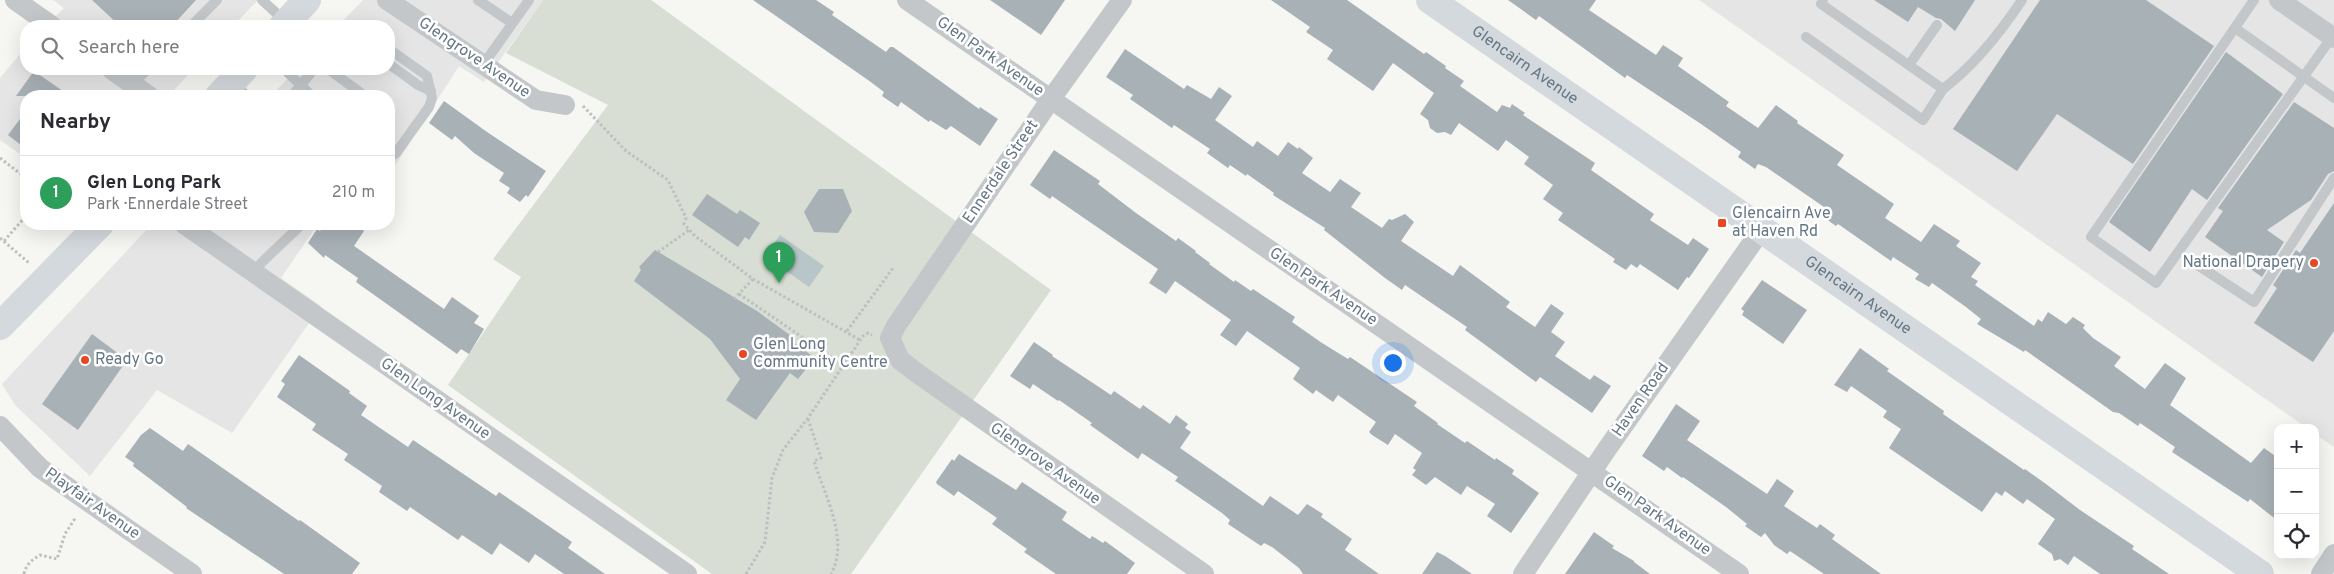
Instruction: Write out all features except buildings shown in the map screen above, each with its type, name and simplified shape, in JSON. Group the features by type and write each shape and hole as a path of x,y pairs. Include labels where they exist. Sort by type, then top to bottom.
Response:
{"street":[{"path":"15,0 43,20"},
{"path":"289,20 307,0"},
{"name":"Glengrove Avenue","path":"387,0 536,100 565,105"},
{"name":"Glen Park Avenue","path":"907,0 1739,574"},
{"name":"Ennerdale Street","path":"893,347 890,338 896,326 1051,99 1122,0"},
{"name":"Glencairn Avenue","path":"1430,0 2260,574"},
{"path":"2279,0 2333,38"},
{"path":"119,75 140,90"},
{"name":"Haven Road","path":"1523,574 1592,471 1762,229"},
{"path":"0,326 94,230"},
{"name":"Glen Long Avenue","path":"193,230 687,574"},
{"name":"Glengrove Avenue","path":"893,347 900,360 917,373 1204,574"},
{"name":"Playfair Avenue","path":"0,426 40,468 192,574"},
{"path":"2321,574 2334,554"}],"lane":[{"path":"197,20 217,0"},
{"path":"262,0 281,20"},
{"path":"478,0 512,23"},
{"path":"483,65 529,0"},
{"path":"1823,0 1821,4 1943,89"},
{"path":"1806,37 1923,120 1943,89 1964,74 2008,21 2022,0"},
{"path":"2254,0 2090,236 2156,284 2333,38"},
{"path":"1909,65 1937,25"},
{"path":"2234,28 2334,98"},
{"path":"395,53 426,76 432,98 429,107 395,154"},
{"path":"395,68 418,85 430,90"},
{"path":"132,84 142,75"},
{"path":"290,75 306,90"},
{"path":"296,90 308,75"},
{"path":"336,75 357,90"},
{"path":"2196,264 2254,302 2334,178"},
{"path":"254,273 262,262 296,230"}],"path":[{"path":"565,105 579,105 586,108 620,146 668,180 686,218 684,224 689,230 753,279 860,340"},
{"path":"0,158 20,173"},
{"path":"4,241 20,223"},
{"path":"658,252 689,230"},
{"path":"0,238 29,263"},
{"path":"847,331 893,268"},
{"path":"734,298 753,279"},
{"path":"739,294 843,365"},
{"path":"746,574 765,542 771,484 777,464 790,440 808,418 864,334 869,333 893,347"},
{"path":"808,418 821,458 814,461 836,532 837,555 831,574"},
{"path":"24,574 25,568 30,562 40,555 57,559 65,534 87,501"}],"shaded area":[{"path":"53,0 258,0 239,20 52,20 64,8"},
{"path":"363,0 543,0 484,82 459,66 395,166 395,90 277,90 291,75 395,75 395,20 344,20"},
{"path":"543,0 651,0 1051,290 851,574 712,574 448,385 521,277 493,259 608,105 506,53"},
{"path":"1699,0 2334,0 2334,447 2319,437 2319,424 2301,424"},
{"path":"20,54 20,75 188,75 174,90 20,90 20,154 0,140 0,78"},
{"path":"146,230 314,230 281,278 321,306 232,433 157,390 90,476 15,405 2,384"},
{"path":"780,235 824,266 809,287 765,256"}],"place":[{"name":"Glencairn Ave at Haven Rd","path":"1722,223"},
{"name":"National Drapery","path":"2314,263"},
{"name":"Glen Long Park","path":"779,283"},
{"name":"Glen Long Community Centre","path":"743,354"},
{"name":"Ready Go","path":"85,360"}]}
